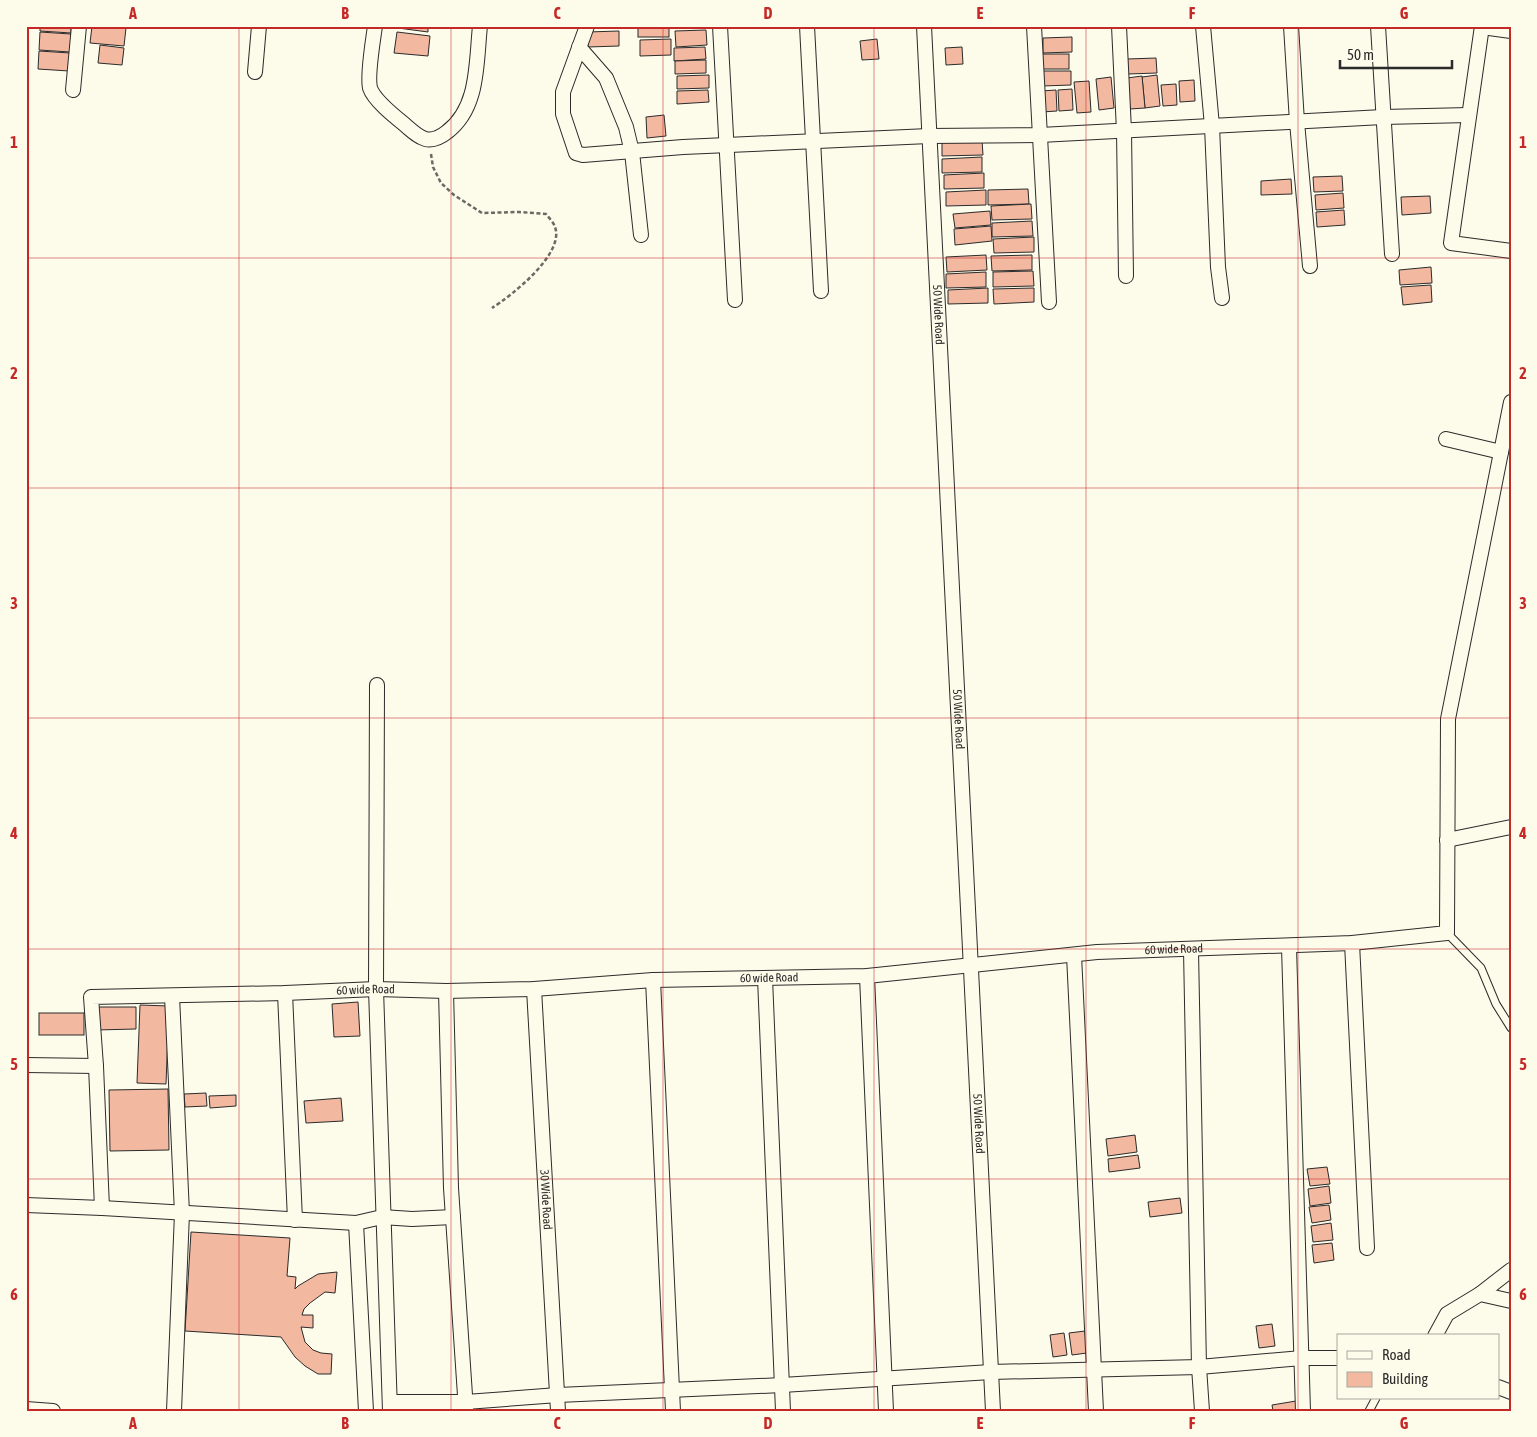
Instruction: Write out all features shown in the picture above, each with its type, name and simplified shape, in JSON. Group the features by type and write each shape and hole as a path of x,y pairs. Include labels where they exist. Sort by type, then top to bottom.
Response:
{"street":[{"path":"73,90 79,26"},
{"path":"255,72 259,26"},
{"path":"375,26 370,88 381,104 420,138 430,140 440,137 452,129 465,114 475,78 480,26"},
{"path":"587,26 562,92 563,114 576,154 597,155 683,147 813,141 929,136 1040,135 1382,117 1469,115"},
{"path":"720,26 735,300"},
{"path":"807,26 821,291"},
{"name":"50 Wide Road","path":"924,26 993,1411"},
{"path":"1034,26 1049,302"},
{"path":"1119,26 1124,131 1126,276"},
{"path":"1202,26 1212,126 1218,268 1222,298"},
{"path":"1291,26 1297,122 1310,266"},
{"path":"1378,26 1382,117 1392,254"},
{"path":"1511,31 1482,27 1451,243 1511,251"},
{"path":"579,46 606,78 626,127 632,152 641,235"},
{"path":"1447,933 1448,720 1503,461 1511,402"},
{"path":"1446,439 1503,461"},
{"path":"377,685 376,989 382,1217 390,1407 466,1406 558,1396 991,1372 1199,1367 1302,1358 1337,1358"},
{"path":"1447,840 1511,827"},
{"name":"60 wide Road","path":"96,1066 91,997 376,989 446,991 534,989 653,980 867,976 1098,952 1352,944 1447,933"},
{"path":"1352,944 1366,1248"},
{"path":"1289,947 1303,1411"},
{"path":"1191,950 1199,1367 1202,1411"},
{"path":"1074,955 1096,1411"},
{"path":"867,976 886,1411"},
{"path":"765,978 783,1411"},
{"path":"653,980 673,1411"},
{"name":"30 Wide Road","path":"534,989 558,1411"},
{"path":"446,991 453,1217 466,1406"},
{"path":"286,993 295,1220"},
{"path":"172,996 182,1213 174,1411"},
{"path":"26,1065 96,1066 102,1208"},
{"path":"26,1205 356,1223 382,1217 412,1219 453,1217"},
{"path":"356,1223 366,1411"},
{"path":"1436,1334 1446,1314 1480,1294 1511,1270"},
{"path":"1480,1294 1511,1301"},
{"path":"26,1409 53,1411"}],"lane":[{"path":"1447,933 1481,968 1496,1004 1511,1028"}],"path":[{"path":"430,140 433,167 441,182 454,196 482,213 519,212 546,214 555,228 556,240 535,273 510,297 492,308"}],"building":[{"path":"40,26 71,26 71,33 40,31"},
{"path":"92,26 126,28 124,46 90,43"},
{"path":"398,26 428,26 428,32 398,28"},
{"path":"638,26 669,26 669,37 638,37"},
{"path":"706,30 707,45 676,47 675,31"},
{"path":"619,31 619,46 588,47 587,32"},
{"path":"40,32 71,34 70,52 39,50"},
{"path":"397,32 430,36 428,56 394,53"},
{"path":"1072,37 1072,52 1043,53 1043,38"},
{"path":"671,39 671,55 640,56 640,40"},
{"path":"877,39 879,59 862,60 860,41"},
{"path":"100,45 124,48 122,65 98,63"},
{"path":"705,47 706,59 674,61 674,48"},
{"path":"962,47 963,64 946,65 945,48"},
{"path":"39,51 70,53 69,71 38,69"},
{"path":"1040,54 1069,54 1069,69 1040,69"},
{"path":"1156,58 1157,73 1128,74 1127,59"},
{"path":"706,60 706,73 675,74 675,61"},
{"path":"1042,71 1071,71 1071,85 1042,86"},
{"path":"709,75 709,88 677,89 677,76"},
{"path":"1157,75 1160,106 1145,108 1142,77"},
{"path":"1142,76 1145,108 1130,109 1127,78"},
{"path":"1111,77 1114,108 1099,110 1096,79"},
{"path":"1194,80 1195,101 1180,102 1179,81"},
{"path":"1089,81 1091,112 1077,113 1074,82"},
{"path":"1176,84 1177,105 1163,106 1161,85"},
{"path":"1072,89 1073,110 1059,111 1058,90"},
{"path":"708,90 709,102 677,104 677,91"},
{"path":"1056,90 1057,111 1042,112 1041,91"},
{"path":"664,115 666,136 647,138 646,117"},
{"path":"982,140 983,155 942,156 942,142"},
{"path":"982,157 982,172 942,173 942,159"},
{"path":"984,173 984,188 944,189 944,175"},
{"path":"1342,176 1343,191 1314,192 1313,177"},
{"path":"1291,179 1292,194 1261,195 1261,181"},
{"path":"1028,189 1029,204 988,205 988,190"},
{"path":"986,190 986,205 946,206 946,192"},
{"path":"1343,193 1344,208 1316,210 1315,195"},
{"path":"1430,196 1431,213 1402,215 1401,197"},
{"path":"1031,204 1032,219 992,220 991,206"},
{"path":"1344,210 1345,225 1317,227 1316,212"},
{"path":"990,211 991,225 955,228 953,214"},
{"path":"1032,221 1033,236 992,237 992,223"},
{"path":"991,226 992,241 955,245 954,229"},
{"path":"1034,237 1034,252 994,253 993,239"},
{"path":"986,255 987,270 947,272 946,257"},
{"path":"1032,255 1032,270 992,271 991,256"},
{"path":"1431,267 1432,283 1400,285 1399,270"},
{"path":"1033,271 1034,286 993,287 993,272"},
{"path":"986,272 986,287 946,288 946,274"},
{"path":"1431,285 1432,302 1403,305 1401,287"},
{"path":"988,288 988,303 948,304 948,290"},
{"path":"1034,288 1034,302 994,304 993,289"},
{"path":"358,1002 360,1036 334,1037 332,1004"},
{"path":"140,1005 169,1006 166,1084 137,1083"},
{"path":"96,1007 136,1007 136,1029 96,1030"},
{"path":"39,1013 84,1013 84,1035 39,1035"},
{"path":"168,1089 169,1150 110,1151 109,1090"},
{"path":"206,1093 207,1106 185,1107 184,1094"},
{"path":"236,1095 236,1106 210,1108 209,1096"},
{"path":"341,1098 343,1121 306,1123 304,1101"},
{"path":"1135,1135 1137,1152 1108,1156 1106,1139"},
{"path":"1138,1155 1140,1168 1109,1172 1108,1159"},
{"path":"1327,1167 1330,1184 1310,1186 1307,1169"},
{"path":"1329,1186 1331,1203 1310,1206 1308,1189"},
{"path":"1180,1198 1182,1213 1150,1217 1148,1202"},
{"path":"1329,1205 1331,1220 1312,1223 1309,1207"},
{"path":"1331,1223 1333,1240 1313,1242 1311,1226"},
{"path":"191,1232 290,1238 287,1276 296,1277 295,1289 318,1274 337,1272 335,1293 325,1292 304,1309 302,1315 313,1315 313,1328 301,1327 305,1342 313,1350 332,1354 331,1374 318,1374 305,1366 295,1357 281,1337 185,1331"},
{"path":"1332,1243 1334,1260 1314,1263 1312,1245"},
{"path":"1272,1324 1275,1346 1259,1348 1256,1326"},
{"path":"1085,1331 1087,1353 1072,1355 1069,1333"},
{"path":"1064,1333 1067,1355 1053,1357 1050,1335"},
{"path":"1296,1401 1297,1411 1273,1411 1272,1405"}]}
